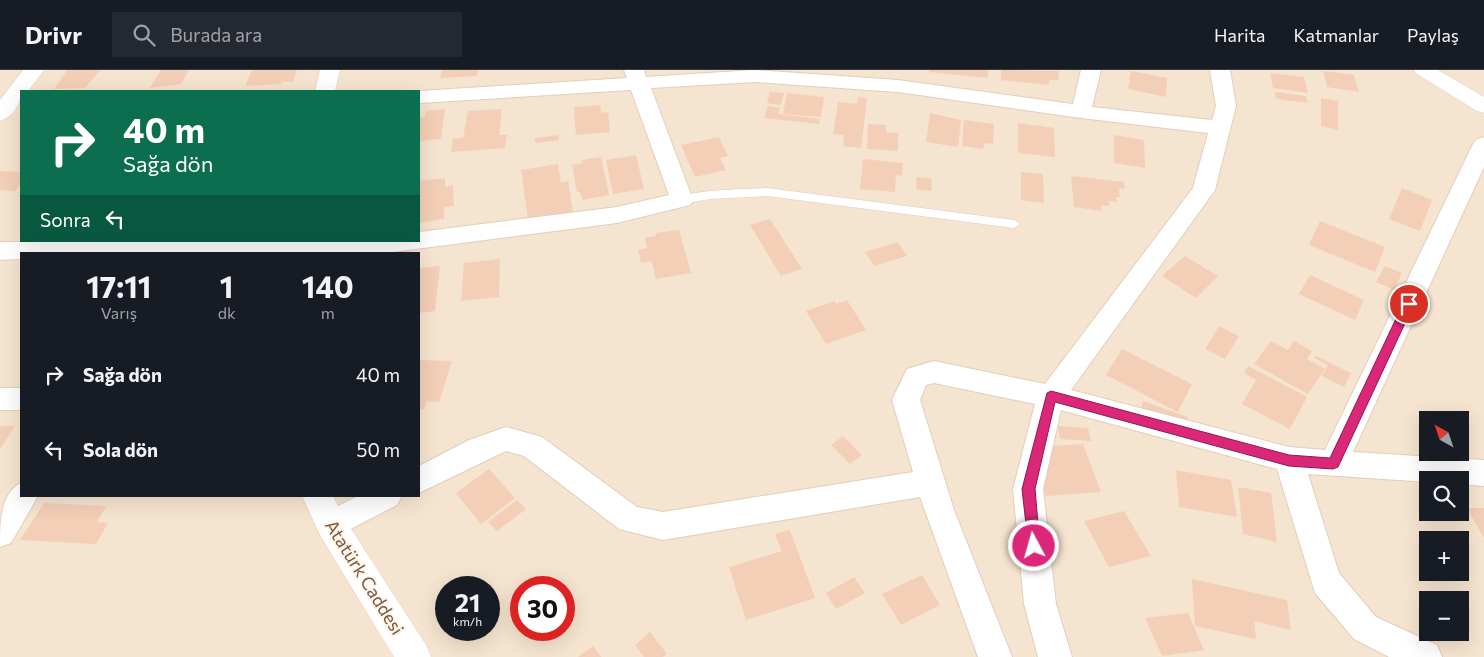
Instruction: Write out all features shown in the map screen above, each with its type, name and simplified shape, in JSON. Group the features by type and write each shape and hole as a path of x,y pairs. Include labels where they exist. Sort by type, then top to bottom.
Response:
{"main road":[{"path":"0,114 34,70"},
{"path":"325,90 330,70"},
{"path":"1424,70 1484,106"},
{"name":"Atatürk Caddesi","path":"317,497 331,525 414,657"}],"street":[{"path":"1081,112 1091,70"},
{"path":"1055,657 1040,604 1028,489 1051,396 1204,190 1226,106 1220,70"},
{"path":"420,97 636,76 899,78 1081,112 1220,128"},
{"path":"420,240 617,216 682,200 636,76"},
{"path":"1333,463 1484,144"},
{"path":"0,251 357,248 402,242"},
{"path":"995,657 939,510 906,400 916,377 934,372 1051,396 1289,460 1484,474"},
{"path":"0,399 20,399"},
{"path":"420,479 479,449 506,439 532,446 630,519 663,526 930,482"},
{"path":"1289,460 1326,582 1365,628 1425,657"},
{"path":"0,533 22,497"},
{"path":"331,525 385,497"}],"lane":[{"path":"682,200 710,195 767,192 1014,224"}],"shaded area":[{"path":"0,70 1484,70 1484,657 0,657"}],"building":[{"path":"67,70 100,70 85,88 54,89"},
{"path":"161,70 189,70 181,84 150,88"},
{"path":"252,70 297,70 293,82 282,82 284,75 281,84 245,86"},
{"path":"442,70 478,70 477,76 440,78"},
{"path":"929,70 988,70 988,78 929,72"},
{"path":"1001,70 1058,71 1059,80 1049,80 1049,85 1001,80"},
{"path":"1131,71 1167,78 1166,97 1128,89"},
{"path":"1323,71 1354,75 1359,92 1327,87"},
{"path":"1270,73 1304,77 1308,93 1273,88"},
{"path":"770,92 784,93 781,105 767,103"},
{"path":"1275,92 1306,96 1308,103 1276,99"},
{"path":"787,93 824,97 821,117 783,114"},
{"path":"858,97 867,98 861,148 843,146 844,135 833,134 838,102 857,104"},
{"path":"1321,98 1338,101 1338,130 1321,126"},
{"path":"600,105 601,113 608,112 610,132 576,135 574,107"},
{"path":"768,106 780,108 778,114 820,119 819,124 764,118"},
{"path":"445,109 441,139 420,141 420,117 425,117 426,111"},
{"path":"502,109 499,135 507,135 505,148 451,152 453,139 463,138 468,111"},
{"path":"930,113 961,120 958,147 926,142"},
{"path":"964,120 994,124 993,144 984,143 983,149 962,146"},
{"path":"1018,123 1054,128 1055,157 1018,153"},
{"path":"868,124 886,125 886,132 898,133 898,151 867,149"},
{"path":"559,135 559,140 535,143 535,138"},
{"path":"1114,135 1144,140 1145,168 1114,163"},
{"path":"719,137 728,156 720,158 726,170 695,177 681,145"},
{"path":"636,155 644,189 613,194 606,160"},
{"path":"601,157 609,195 582,200 580,192 577,192 572,165 583,163 582,160"},
{"path":"863,159 903,163 902,176 896,175 895,192 860,189"},
{"path":"558,164 561,183 568,181 573,212 528,220 521,170"},
{"path":"0,171 20,172 20,184 15,191 0,190"},
{"path":"1021,172 1043,174 1044,203 1021,200"},
{"path":"1071,176 1124,182 1125,189 1119,188 1120,197 1116,197 1117,202 1109,201 1109,206 1101,205 1102,211 1074,207"},
{"path":"916,177 931,178 932,191 917,190"},
{"path":"445,178 445,187 453,185 454,206 444,207 444,219 420,223 420,181"},
{"path":"1402,188 1432,200 1420,231 1389,219"},
{"path":"770,219 802,269 781,276 750,225"},
{"path":"1320,221 1385,247 1375,272 1309,245"},
{"path":"679,230 691,273 656,279 652,261 641,263 638,250 647,248 645,238 656,236 655,233"},
{"path":"898,242 907,256 874,266 865,252"},
{"path":"1185,256 1218,276 1196,298 1162,276"},
{"path":"500,259 499,297 461,301 464,263"},
{"path":"440,266 435,311 420,313 420,268"},
{"path":"1385,266 1402,273 1394,290 1376,282"},
{"path":"1310,275 1364,300 1355,320 1299,294"},
{"path":"847,300 866,330 826,344 806,311 835,301 836,304"},
{"path":"1219,326 1239,336 1225,359 1205,349"},
{"path":"1271,341 1288,350 1294,341 1312,351 1307,359 1325,369 1308,394 1254,364"},
{"path":"1122,349 1192,384 1178,412 1106,375"},
{"path":"1316,356 1351,373 1344,387 1322,376 1328,365 1314,358"},
{"path":"420,360 452,361 439,402 427,401 424,409 420,409"},
{"path":"1248,366 1307,397 1290,429 1242,404 1256,380 1244,373"},
{"path":"1143,401 1188,417 1185,429 1140,413"},
{"path":"0,426 15,426 0,449"},
{"path":"1058,426 1088,428 1091,441 1060,439"},
{"path":"843,436 862,455 850,464 831,445"},
{"path":"1083,444 1101,492 1046,496 1039,474 1048,474 1039,447"},
{"path":"489,469 515,498 481,524 456,493"},
{"path":"1176,470 1231,480 1237,517 1179,507"},
{"path":"1238,487 1271,493 1277,542 1243,534"},
{"path":"517,500 526,509 497,531 488,522"},
{"path":"44,503 106,506 97,522 108,523 96,544 20,540"},
{"path":"1469,508 1484,508 1484,538 1469,512"},
{"path":"1124,511 1151,556 1109,567 1084,521"},
{"path":"790,530 815,598 746,620 729,567 782,551 775,534"},
{"path":"922,575 940,605 901,625 882,594"},
{"path":"854,577 865,593 836,609 826,593"},
{"path":"1192,579 1287,600 1291,630 1254,621 1256,639 1195,626"},
{"path":"1188,613 1204,650 1162,656 1145,618"},
{"path":"650,632 667,654 663,657 644,657 635,645"},
{"path":"593,646 601,657 578,657"}],"route":[{"path":"1034,546 1028,489 1051,396 1289,460 1333,463 1409,304"}]}
